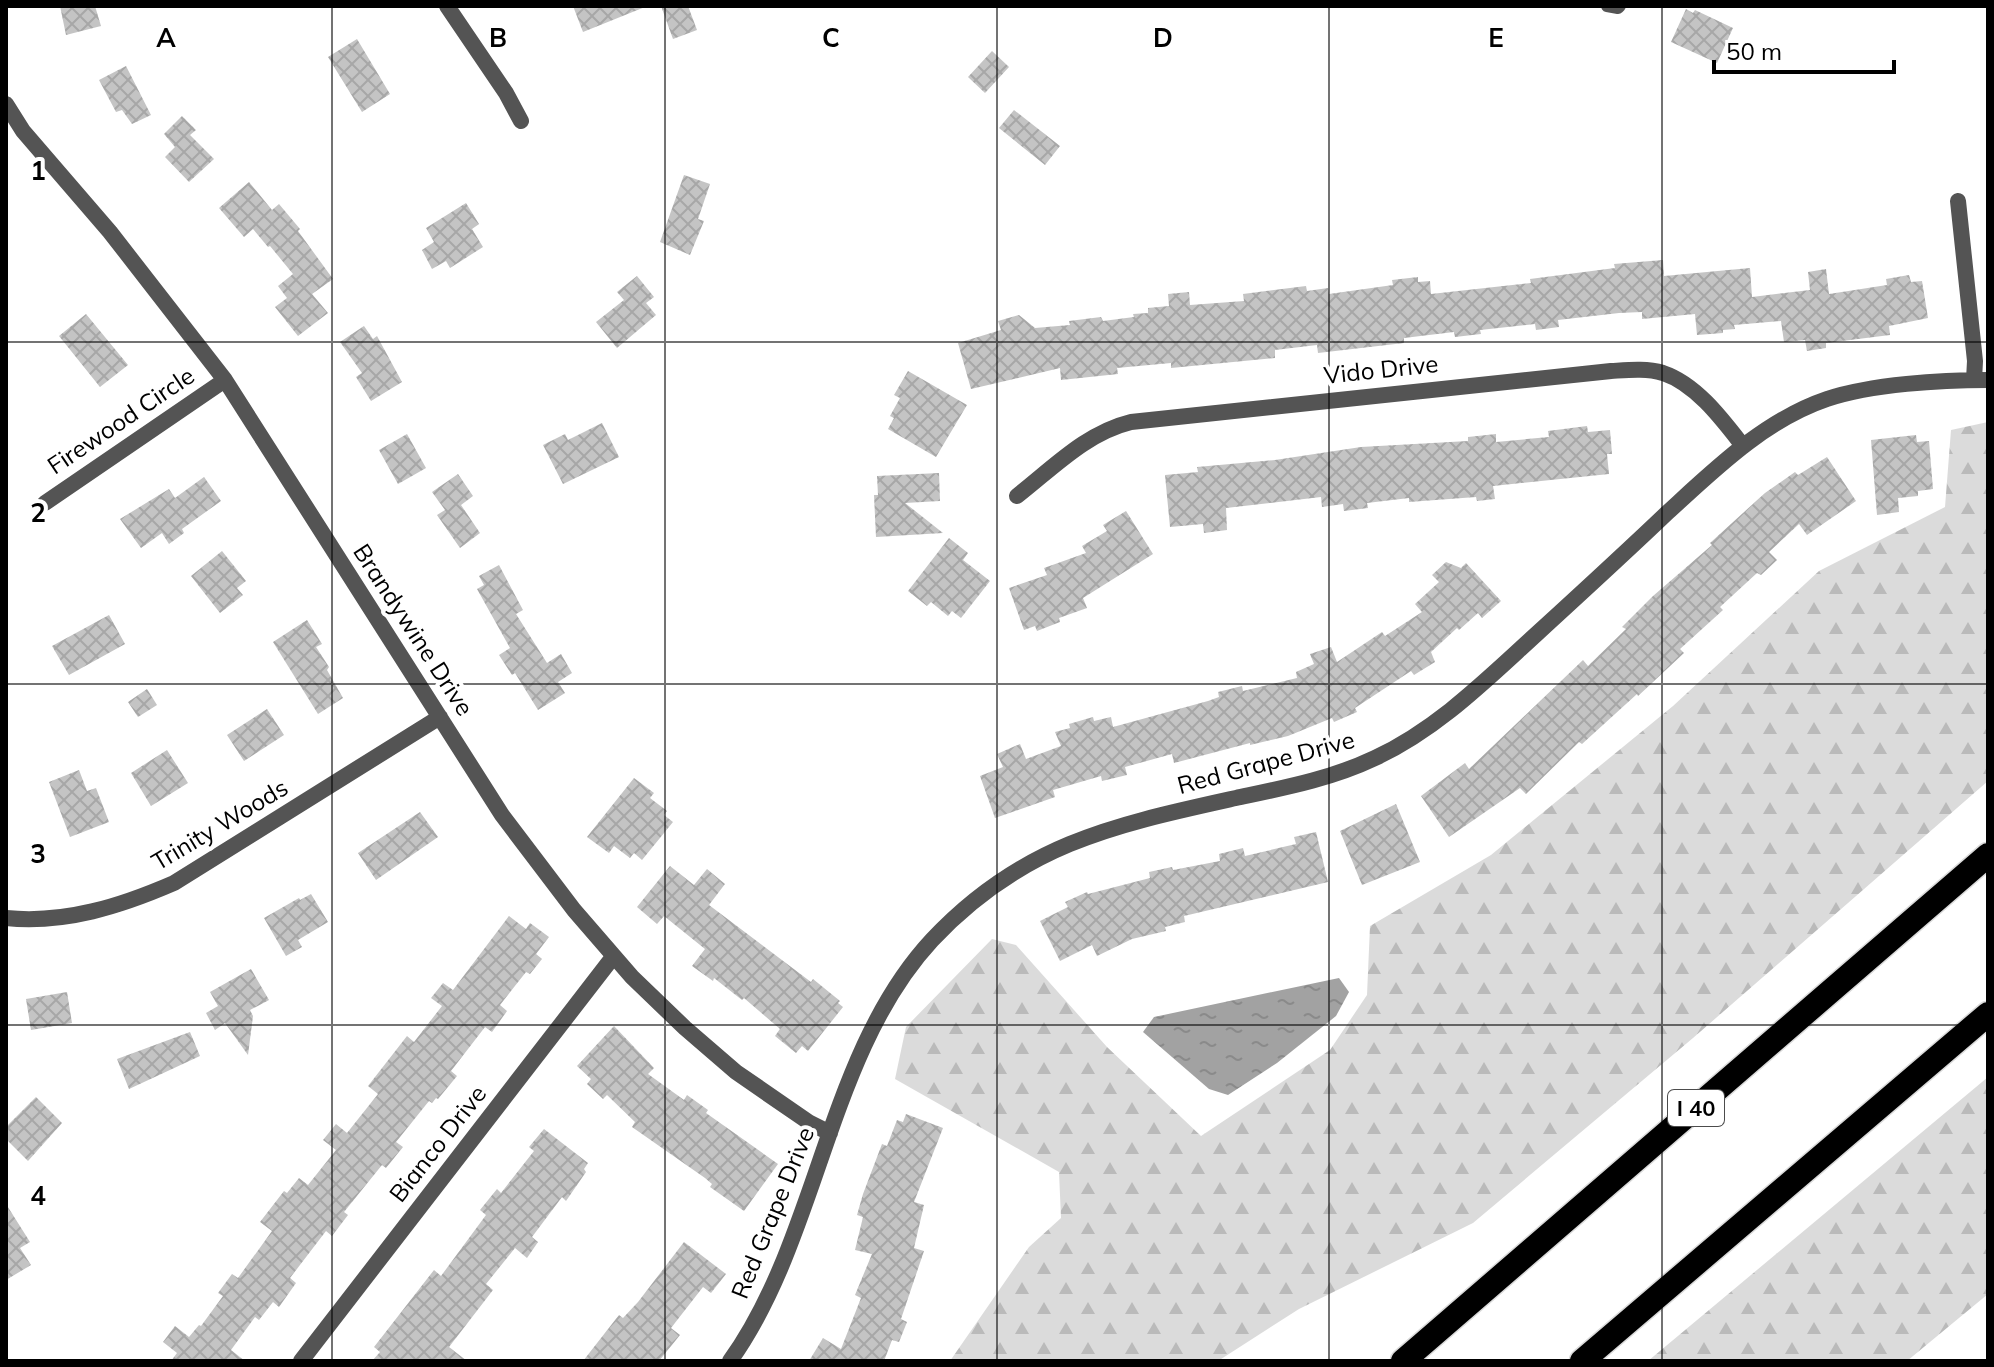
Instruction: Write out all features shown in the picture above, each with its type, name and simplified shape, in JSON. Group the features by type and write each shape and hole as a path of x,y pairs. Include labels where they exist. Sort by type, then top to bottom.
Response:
{"highway":[{"name":"I 40","path":"1403,1361 1988,855"},
{"path":"1582,1361 1988,1014"}],"street":[{"path":"447,6 506,93 521,121"},
{"name":"Brandywine Drive","path":"6,104 23,131 120,243 225,380 502,815 557,888 613,957 685,1028 736,1072 810,1123 830,1133"},
{"path":"1958,201 1975,361 1981,380"},
{"name":"Vido Drive","path":"1017,496 1091,438 1131,422 1611,371 1641,369 1663,373 1681,382 1704,401 1743,446"},
{"name":"Firewood Circle","path":"45,503 225,380"},
{"name":"Red Grape Drive","path":"730,1361 764,1305 868,1040 902,978 927,945 979,896 1046,853 1075,840 1110,828 1321,778 1375,758 1450,712 1709,474 1776,422 1828,399 1885,387 1981,380"},
{"name":"Trinity Woods","path":"6,918 50,919 83,914 144,896 174,883 440,717"},
{"name":"Bianco Drive","path":"301,1361 613,957"}],"lane":[{"path":"1607,6 1620,6"}],"green space":[{"path":"1988,422 1988,781 1693,1038 1473,1223 1299,1309 1218,1361 950,1361 1029,1247 1061,1218 1059,1172 895,1079 906,1027 992,939 1016,945 1107,1047 1201,1136 1330,1050 1367,995 1370,926 1491,855 1673,706 1819,571 1945,507 1951,430"},
{"path":"1988,1077 1988,1294 1907,1361 1648,1361"}],"water":[{"path":"1339,978 1349,992 1336,1016 1277,1063 1228,1095 1209,1089 1143,1032 1154,1017"}],"building":[{"path":"60,6 95,6 101,26 66,35"},
{"path":"573,6 645,6 645,7 583,32"},
{"path":"661,6 688,6 697,30 673,39"},
{"path":"1686,9 1693,13 1695,10 1733,28 1717,63 1671,42"},
{"path":"357,39 390,94 362,112 328,57"},
{"path":"992,51 1009,67 985,93 968,77"},
{"path":"126,66 151,115 132,124 122,110 116,112 99,80"},
{"path":"1014,110 1060,146 1045,165 999,128"},
{"path":"182,116 196,130 190,135 214,159 189,182 165,157 175,147 164,134"},
{"path":"684,175 710,184 698,219 704,221 690,255 660,242"},
{"path":"249,182 272,210 279,204 300,229 298,231 333,279 312,294 328,313 298,336 275,307 287,298 278,286 293,274 253,229 244,237 219,208"},
{"path":"466,203 479,224 472,229 483,247 450,268 446,261 432,269 422,250 434,242 426,228"},
{"path":"1663,260 1664,276 1750,268 1752,297 1810,290 1808,272 1826,269 1829,294 1887,285 1886,279 1909,275 1911,282 1922,281 1928,318 1889,326 1890,335 1826,343 1826,348 1807,351 1805,340 1784,342 1781,321 1734,325 1735,329 1723,330 1723,333 1697,335 1695,314 1642,319 1642,312 1619,313 1558,320 1559,327 1536,330 1535,324 1480,330 1481,334 1455,337 1454,332 1404,338 1404,343 1318,353 1317,345 1275,350 1275,358 1171,368 1171,363 1117,368 1118,374 1061,380 1060,368 971,389 958,343 1001,330 998,321 1019,315 1035,328 1070,325 1069,321 1101,317 1103,321 1134,317 1133,314 1148,313 1148,308 1169,306 1168,294 1189,292 1190,305 1244,301 1243,294 1306,286 1307,291 1328,288 1329,294 1393,285 1392,280 1418,277 1418,282 1430,281 1431,294 1531,283 1530,279 1615,268 1614,264"},
{"path":"637,276 654,297 646,303 656,315 617,348 596,322 624,300 617,292"},
{"path":"86,314 128,365 100,387 59,336"},
{"path":"364,326 373,339 377,336 402,382 371,401 356,377 362,373 340,342"},
{"path":"908,371 967,405 936,457 888,429 894,418 890,416 900,398 894,395"},
{"path":"602,423 619,457 563,484 543,445 565,434 568,440"},
{"path":"1587,426 1588,432 1610,430 1612,454 1607,454 1609,474 1493,486 1495,499 1477,501 1476,497 1409,502 1409,498 1367,503 1368,508 1344,511 1343,504 1322,507 1321,497 1226,508 1227,530 1204,533 1203,524 1170,527 1165,475 1198,472 1197,467 1275,460 1361,447 1468,441 1468,437 1496,434 1496,442 1549,437 1548,431"},
{"path":"407,434 426,468 398,484 379,450"},
{"path":"1916,435 1917,442 1929,441 1933,489 1918,491 1918,496 1898,498 1899,512 1877,515 1871,440"},
{"path":"1827,457 1856,501 1807,535 1799,524 1769,552 1777,560 1761,575 1757,573 1720,607 1723,610 1680,649 1684,653 1638,696 1582,744 1579,742 1526,794 1520,788 1449,837 1421,796 1465,763 1469,769 1583,660 1588,666 1626,629 1622,627 1653,596 1765,493 1795,472 1798,475"},
{"path":"939,473 940,501 905,503 943,533 876,537 874,495 878,495 877,476"},
{"path":"458,474 473,496 461,505 480,533 460,548 437,515 445,510 432,492"},
{"path":"204,477 221,501 182,529 184,533 169,544 162,533 141,548 120,519 169,489 175,498"},
{"path":"1126,511 1153,554 1083,598 1087,608 1059,618 1060,622 1037,631 1035,626 1024,630 1009,588 1047,575 1044,568 1086,553 1082,546 1107,531 1103,525"},
{"path":"949,538 968,553 963,560 990,581 961,618 952,611 948,616 931,602 927,606 908,591"},
{"path":"222,551 246,581 237,588 243,595 220,613 191,576"},
{"path":"1446,562 1461,568 1466,563 1501,601 1482,618 1478,613 1459,630 1457,628 1431,652 1435,662 1414,675 1411,671 1355,708 1357,712 1334,722 1332,718 1288,736 1174,763 1172,754 1125,767 1127,775 1102,781 1101,776 1053,790 1055,797 995,818 980,776 1003,767 997,754 1020,744 1026,759 1061,746 1055,732 1093,717 1094,721 1111,717 1113,727 1208,701 1219,697 1218,692 1242,686 1243,691 1297,678 1296,672 1314,664 1310,654 1331,647 1337,662 1382,632 1385,636 1422,612 1415,604 1439,582 1432,575"},
{"path":"499,565 523,610 516,614 547,663 561,654 572,673 558,682 565,693 538,710 515,673 512,675 499,655 510,648 477,589 484,585 479,576"},
{"path":"109,615 125,644 69,675 52,646"},
{"path":"307,620 322,644 316,647 343,698 318,714 273,642"},
{"path":"147,689 157,705 138,717 128,702"},
{"path":"267,709 284,735 244,761 227,735"},
{"path":"167,750 188,783 151,806 131,773"},
{"path":"79,770 87,791 96,788 109,822 70,837 49,782"},
{"path":"634,778 654,793 650,798 667,811 664,815 673,822 642,860 634,853 630,858 614,846 609,853 587,837"},
{"path":"1396,804 1420,862 1362,885 1340,831"},
{"path":"420,812 438,837 376,880 358,853"},
{"path":"1316,832 1328,882 1184,916 1185,922 1165,927 1166,931 1132,939 1097,956 1092,945 1060,961 1040,921 1068,907 1065,902 1087,892 1150,878 1149,872 1220,861 1219,854 1243,848 1245,856 1296,844 1294,837"},
{"path":"670,866 694,885 707,869 725,884 709,905 840,1001 838,1003 843,1007 808,1051 802,1046 796,1053 775,1036 780,1029 744,998 742,1000 714,978 713,981 692,966 705,949 664,916 657,924 637,907"},
{"path":"311,894 328,922 298,940 302,947 286,956 264,918"},
{"path":"509,916 526,929 530,923 549,937 536,954 542,959 530,974 526,972 500,1005 507,1011 492,1032 485,1027 451,1071 457,1076 438,1099 432,1103 429,1101 396,1142 403,1147 386,1168 382,1165 344,1212 348,1215 332,1236 326,1231 290,1278 296,1283 279,1307 273,1302 259,1320 255,1317 231,1350 245,1361 171,1361 177,1353 163,1342 175,1326 189,1337 201,1326 223,1296 218,1293 232,1274 238,1278 272,1231 260,1222 284,1191 287,1193 299,1178 308,1185 336,1150 323,1140 336,1124 347,1133 378,1094 368,1086 407,1036 414,1042 442,1006 431,998 443,983 453,990"},
{"path":"251,969 269,1000 250,1010 253,1016 248,1055 225,1023 215,1030 206,1013 218,1006 210,992"},
{"path":"67,992 72,1023 31,1030 26,999"},
{"path":"614,1026 654,1068 648,1074 684,1100 687,1095 708,1110 706,1113 778,1164 744,1211 710,1187 712,1184 705,1178 632,1127 635,1122 607,1095 603,1099 587,1084 591,1079 577,1066"},
{"path":"190,1032 200,1056 129,1089 117,1059"},
{"path":"36,1097 62,1123 28,1161 6,1139 6,1127"},
{"path":"906,1114 943,1128 914,1202 924,1205 914,1248 924,1251 901,1319 907,1322 899,1342 892,1340 884,1361 809,1361 823,1338 841,1349 861,1298 855,1295 872,1254 855,1250 863,1217 857,1215 882,1144 887,1146 897,1120 903,1122"},
{"path":"544,1129 588,1163 584,1169 586,1172 566,1201 562,1197 532,1237 538,1242 527,1258 515,1248 486,1284 493,1290 449,1347 467,1361 372,1361 380,1352 374,1347 434,1270 441,1276 486,1215 480,1210 497,1189 501,1193 534,1151 529,1147"},
{"path":"6,1204 30,1242 20,1248 31,1265 6,1280"},
{"path":"684,1242 726,1274 711,1293 703,1287 671,1328 680,1335 659,1361 583,1361 619,1315 623,1318 638,1302"}]}
